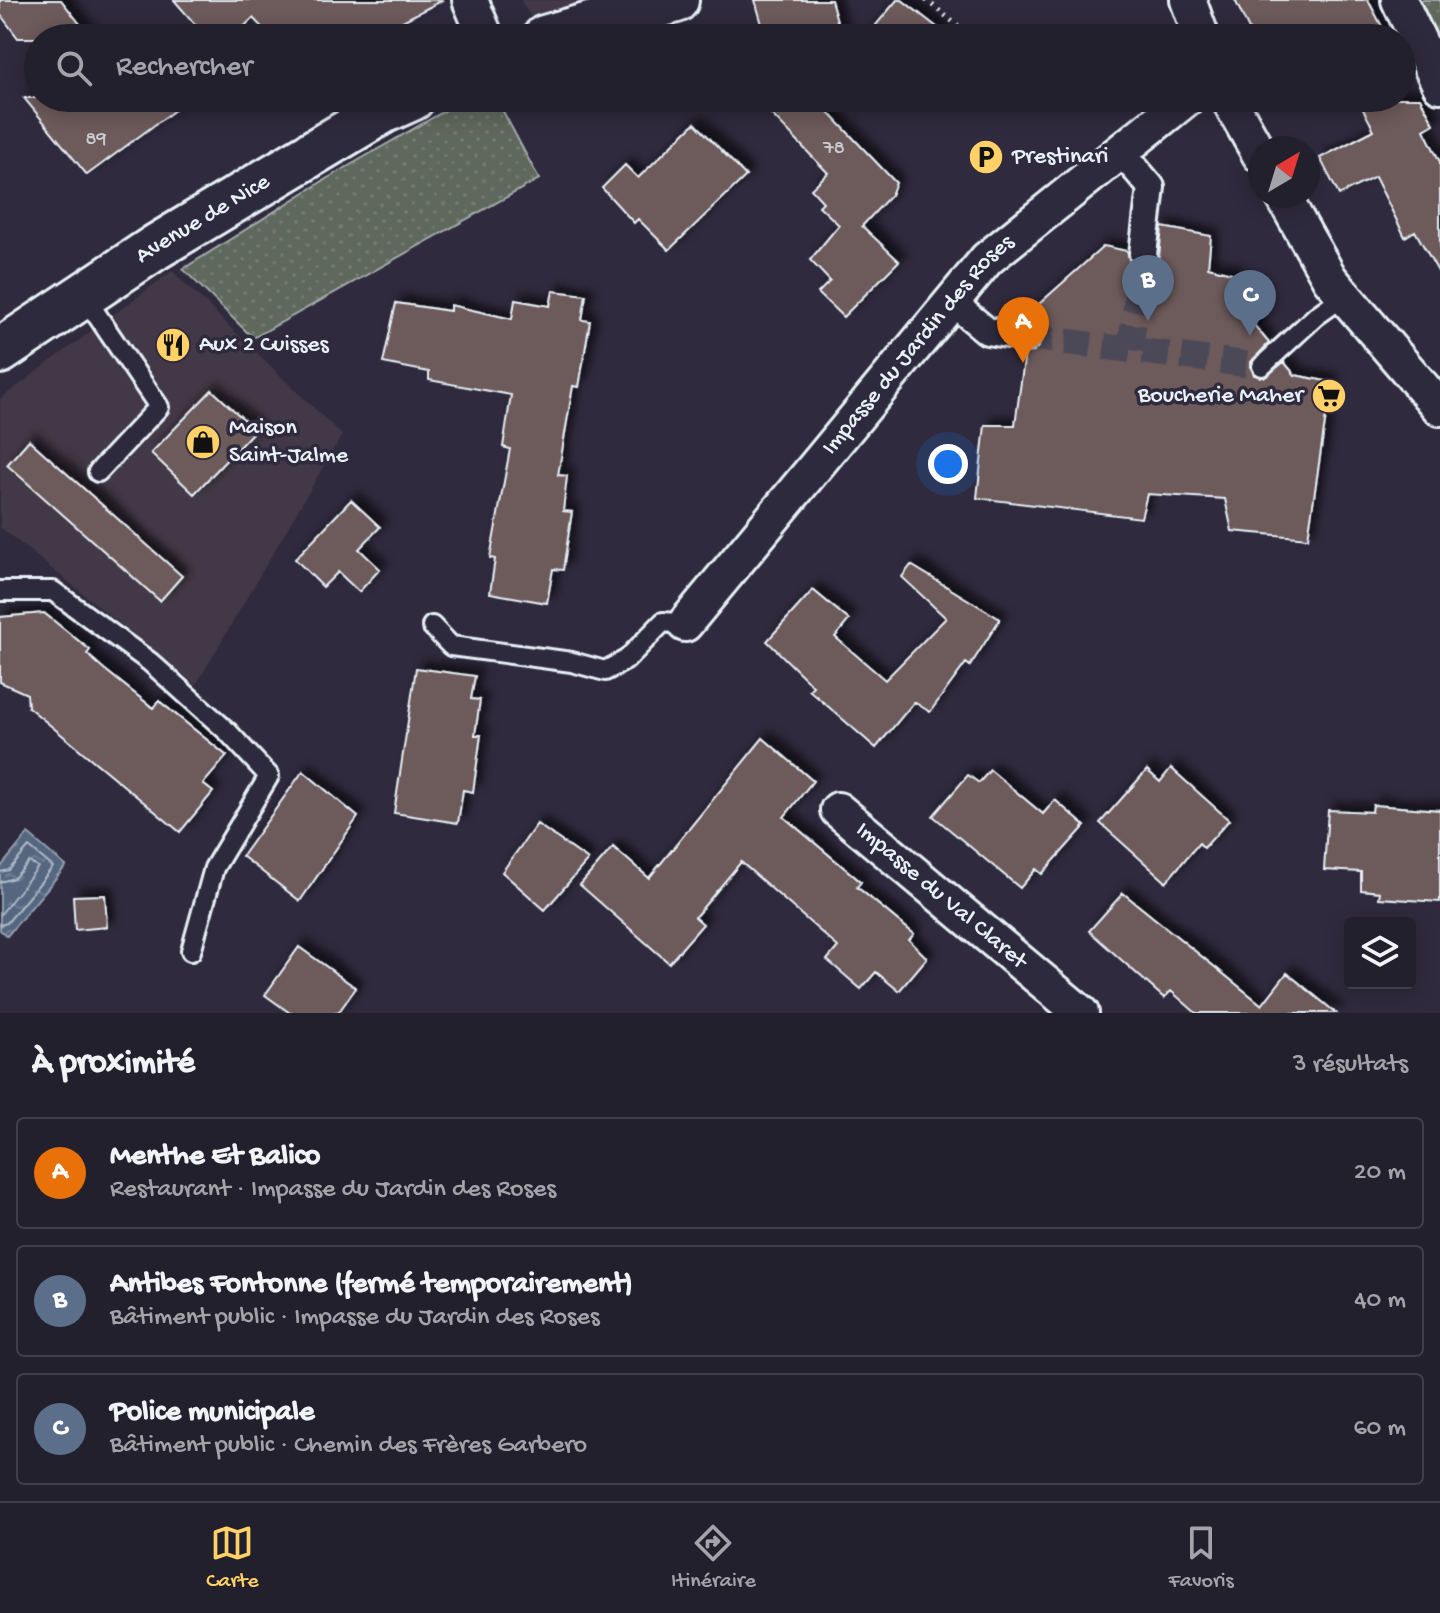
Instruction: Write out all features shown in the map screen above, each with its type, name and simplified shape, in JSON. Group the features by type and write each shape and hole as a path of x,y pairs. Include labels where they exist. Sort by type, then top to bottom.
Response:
{"main road":[{"path":"593,24 676,0"},
{"name":"Avenue de Nice","path":"0,351 156,247 381,112"}],"street":[{"path":"470,0 480,24"},
{"path":"1188,0 1197,24"},
{"path":"1399,0 1411,24"},
{"path":"1416,35 1440,85"},
{"name":"Impasse du Jardin des Roses","path":"685,624 987,259 1170,112"},
{"path":"1236,112 1249,136"},
{"path":"1121,152 1151,187 1143,254"},
{"path":"1290,208 1330,279 1440,408"},
{"path":"952,302 987,331 1027,337"},
{"name":"Impasse du Val Claret","path":"838,810 1081,1013"}],"lane":[{"path":"84,296 159,407 98,472"},
{"path":"1262,366 1316,316 1344,296"},
{"path":"0,591 53,591 150,662 228,732 269,776 214,868 191,951"},
{"path":"432,626 451,646 572,662 605,671 626,660 663,622 685,624"}],"path":[{"path":"926,0 956,24"}],"shaded area":[{"path":"520,0 585,0 532,19"},
{"path":"172,271 342,435 196,685 0,527 0,399"}],"green space":[{"path":"1417,0 1440,0 1440,47"},
{"path":"443,112 503,112 539,179 253,338 183,269 326,179"}],"water":[{"path":"28,834 66,866 7,936 0,930 0,868"}],"building":[{"path":"0,0 61,0 80,24 24,24 24,38 18,38 0,14"},
{"path":"174,0 443,0 397,24 259,24 253,18 247,24 195,24"},
{"path":"755,0 831,0 838,24 762,24"},
{"path":"897,0 902,0 933,24 877,24"},
{"path":"1235,0 1368,0 1381,24 1246,24"},
{"path":"1416,98 1420,98 1434,124 1424,130 1440,162 1440,275 1415,231 1405,237 1375,177 1339,195 1320,158 1374,130 1364,112 1416,112"},
{"path":"35,112 172,112 87,175"},
{"path":"828,112 896,183 891,195 862,226 899,261 843,317 818,293 830,281 810,260 839,225 819,206 823,202 811,189 828,173 771,114"},
{"path":"695,123 746,176 669,250 638,219 634,223 602,188 625,165 638,178"},
{"path":"1162,227 1211,236 1208,267 1235,274 1233,300 1269,343 1251,362 1254,375 1265,377 1284,362 1295,375 1331,382 1308,538 1232,531 1225,499 1147,494 1141,518 977,498 985,425 1015,425 1025,353 1034,352 1043,340 1042,330 1029,321 1030,312 1104,246 1127,251 1133,266 1150,268 1159,257"},
{"path":"553,291 586,295 582,320 590,321 579,387 573,386 558,475 567,476 563,511 572,512 563,570 553,569 547,603 490,593 495,559 490,558 510,449 503,447 511,395 429,380 429,372 383,363 396,303 450,311 450,305 512,319 515,300 550,306"},
{"name":"Maison Saint-Jalme","path":"212,390 255,430 194,494 151,453"},
{"path":"29,440 182,576 160,601 7,465"},
{"path":"351,500 380,527 359,549 380,569 359,592 338,572 323,587 295,559"},
{"path":"911,565 1000,619 970,666 966,663 930,712 914,702 876,748 809,690 813,686 767,641 813,590 849,620 835,637 885,680 946,618 902,577"},
{"path":"44,613 90,650 87,654 104,669 153,708 159,701 227,756 203,784 213,792 180,832 28,707 27,694 0,682 0,617"},
{"path":"416,668 475,676 471,699 480,700 475,735 481,735 473,792 463,790 458,823 394,813"},
{"path":"763,738 813,781 784,817 861,882 857,887 914,934 909,940 927,958 899,991 876,972 861,989 827,960 838,947 741,862 695,917 703,924 669,963 580,885 613,847 649,878"},
{"path":"1171,768 1229,820 1204,848 1199,843 1166,882 1100,823 1147,770 1160,782"},
{"path":"990,770 1043,814 1055,800 1085,826 1042,874 1036,869 1020,888 933,816 968,775 979,783"},
{"path":"303,771 358,817 300,901 242,856"},
{"path":"1373,805 1440,810 1440,902 1379,898 1380,892 1361,890 1361,872 1324,870 1328,810 1372,812"},
{"path":"537,824 588,860 545,910 502,872"},
{"path":"1123,893 1262,1005 1287,973 1336,1013 1196,1013 1171,991 1164,998 1089,931"},
{"path":"105,895 107,927 75,930 73,896"},
{"path":"299,947 356,988 338,1013 290,1013 265,995"}],"tunnel":[{"path":"1130,350 1143,254"},
{"path":"1027,337 1262,366"}],"place":[{"name":"Prestinari","path":"986,157"},
{"name":"Antibes Fontonne (fermé temporairement)","path":"1148,321"},
{"name":"Police municipale","path":"1250,336"},
{"name":"Aux 2 Cuisses","path":"173,345"},
{"name":"Menthe Et Balico","path":"1023,363"},
{"name":"Boucherie Maher","path":"1329,396"},
{"name":"Maison Saint-Jalme","path":"203,442"}]}
